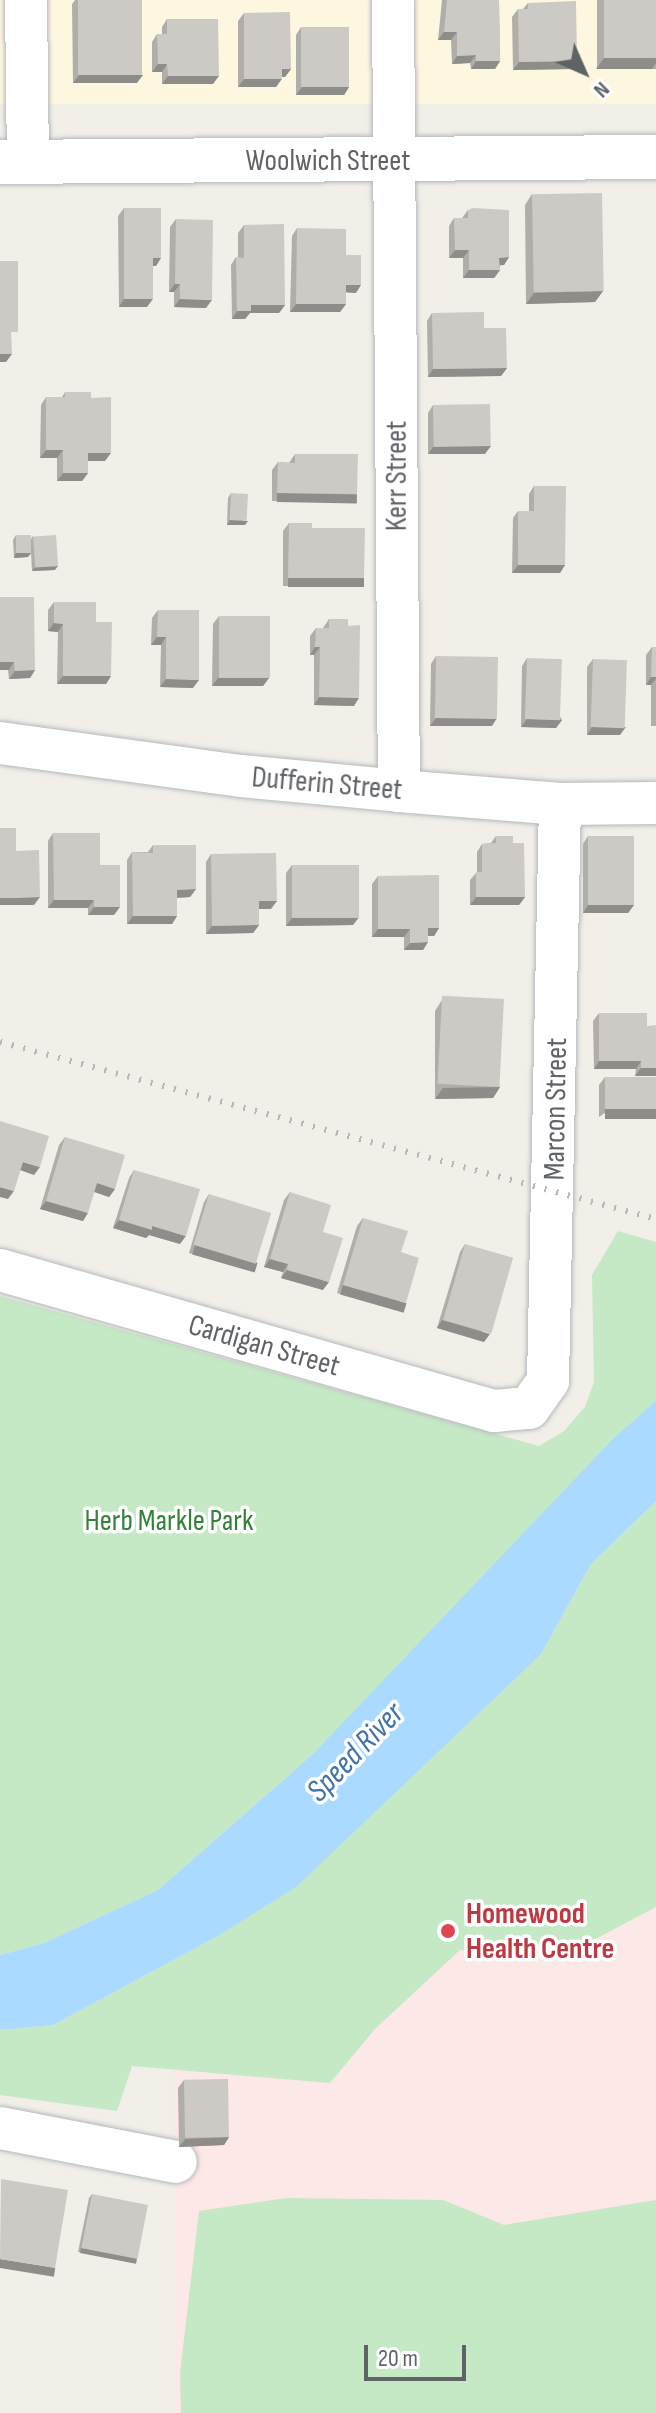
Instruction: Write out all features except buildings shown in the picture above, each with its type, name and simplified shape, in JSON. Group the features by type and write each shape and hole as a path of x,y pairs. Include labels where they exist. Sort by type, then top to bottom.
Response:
{"main road":[{"name":"Woolwich Street","path":"14,162 656,157"}],"street":[{"path":"14,162 26,0"},
{"name":"Kerr Street","path":"393,0 399,791"},
{"name":"Dufferin Street","path":"0,743 241,776 399,791 560,804 656,803"},
{"name":"Marcon Street","path":"529,1408 548,1381 560,804"},
{"name":"Cardigan Street","path":"0,1270 494,1411 529,1408"},
{"path":"0,2128 176,2162"}],"shaded area":[{"path":"0,0 656,0 656,104 0,104"},
{"name":"Homewood Health Centre","path":"656,1523 656,2413 176,2413 174,1969"}],"green space":[{"name":"Herb Markle Park","path":"618,1231 656,1242 656,1401 314,1753 158,1890 44,1943 0,1955 0,1296 539,1446 564,1431 585,1407 594,1382 592,1275"},
{"path":"656,1501 656,1907 567,1954 460,1950 375,2029 330,2083 132,2066 117,2111 0,2095 0,2030 53,2025 216,1937 541,1654 591,1564"},
{"path":"286,2198 443,2200 504,2225 656,2200 656,2413 181,2413 180,2373 199,2211"}],"water":[{"name":"Speed River","path":"656,1401 656,1501 591,1564 541,1654 296,1887 216,1937 53,2025 0,2030 0,1955 44,1943 158,1890 314,1753 613,1439"}],"railway":[{"path":"0,1042 656,1219"}],"place":[{"name":"Homewood Health Centre","path":"448,1931"}]}
